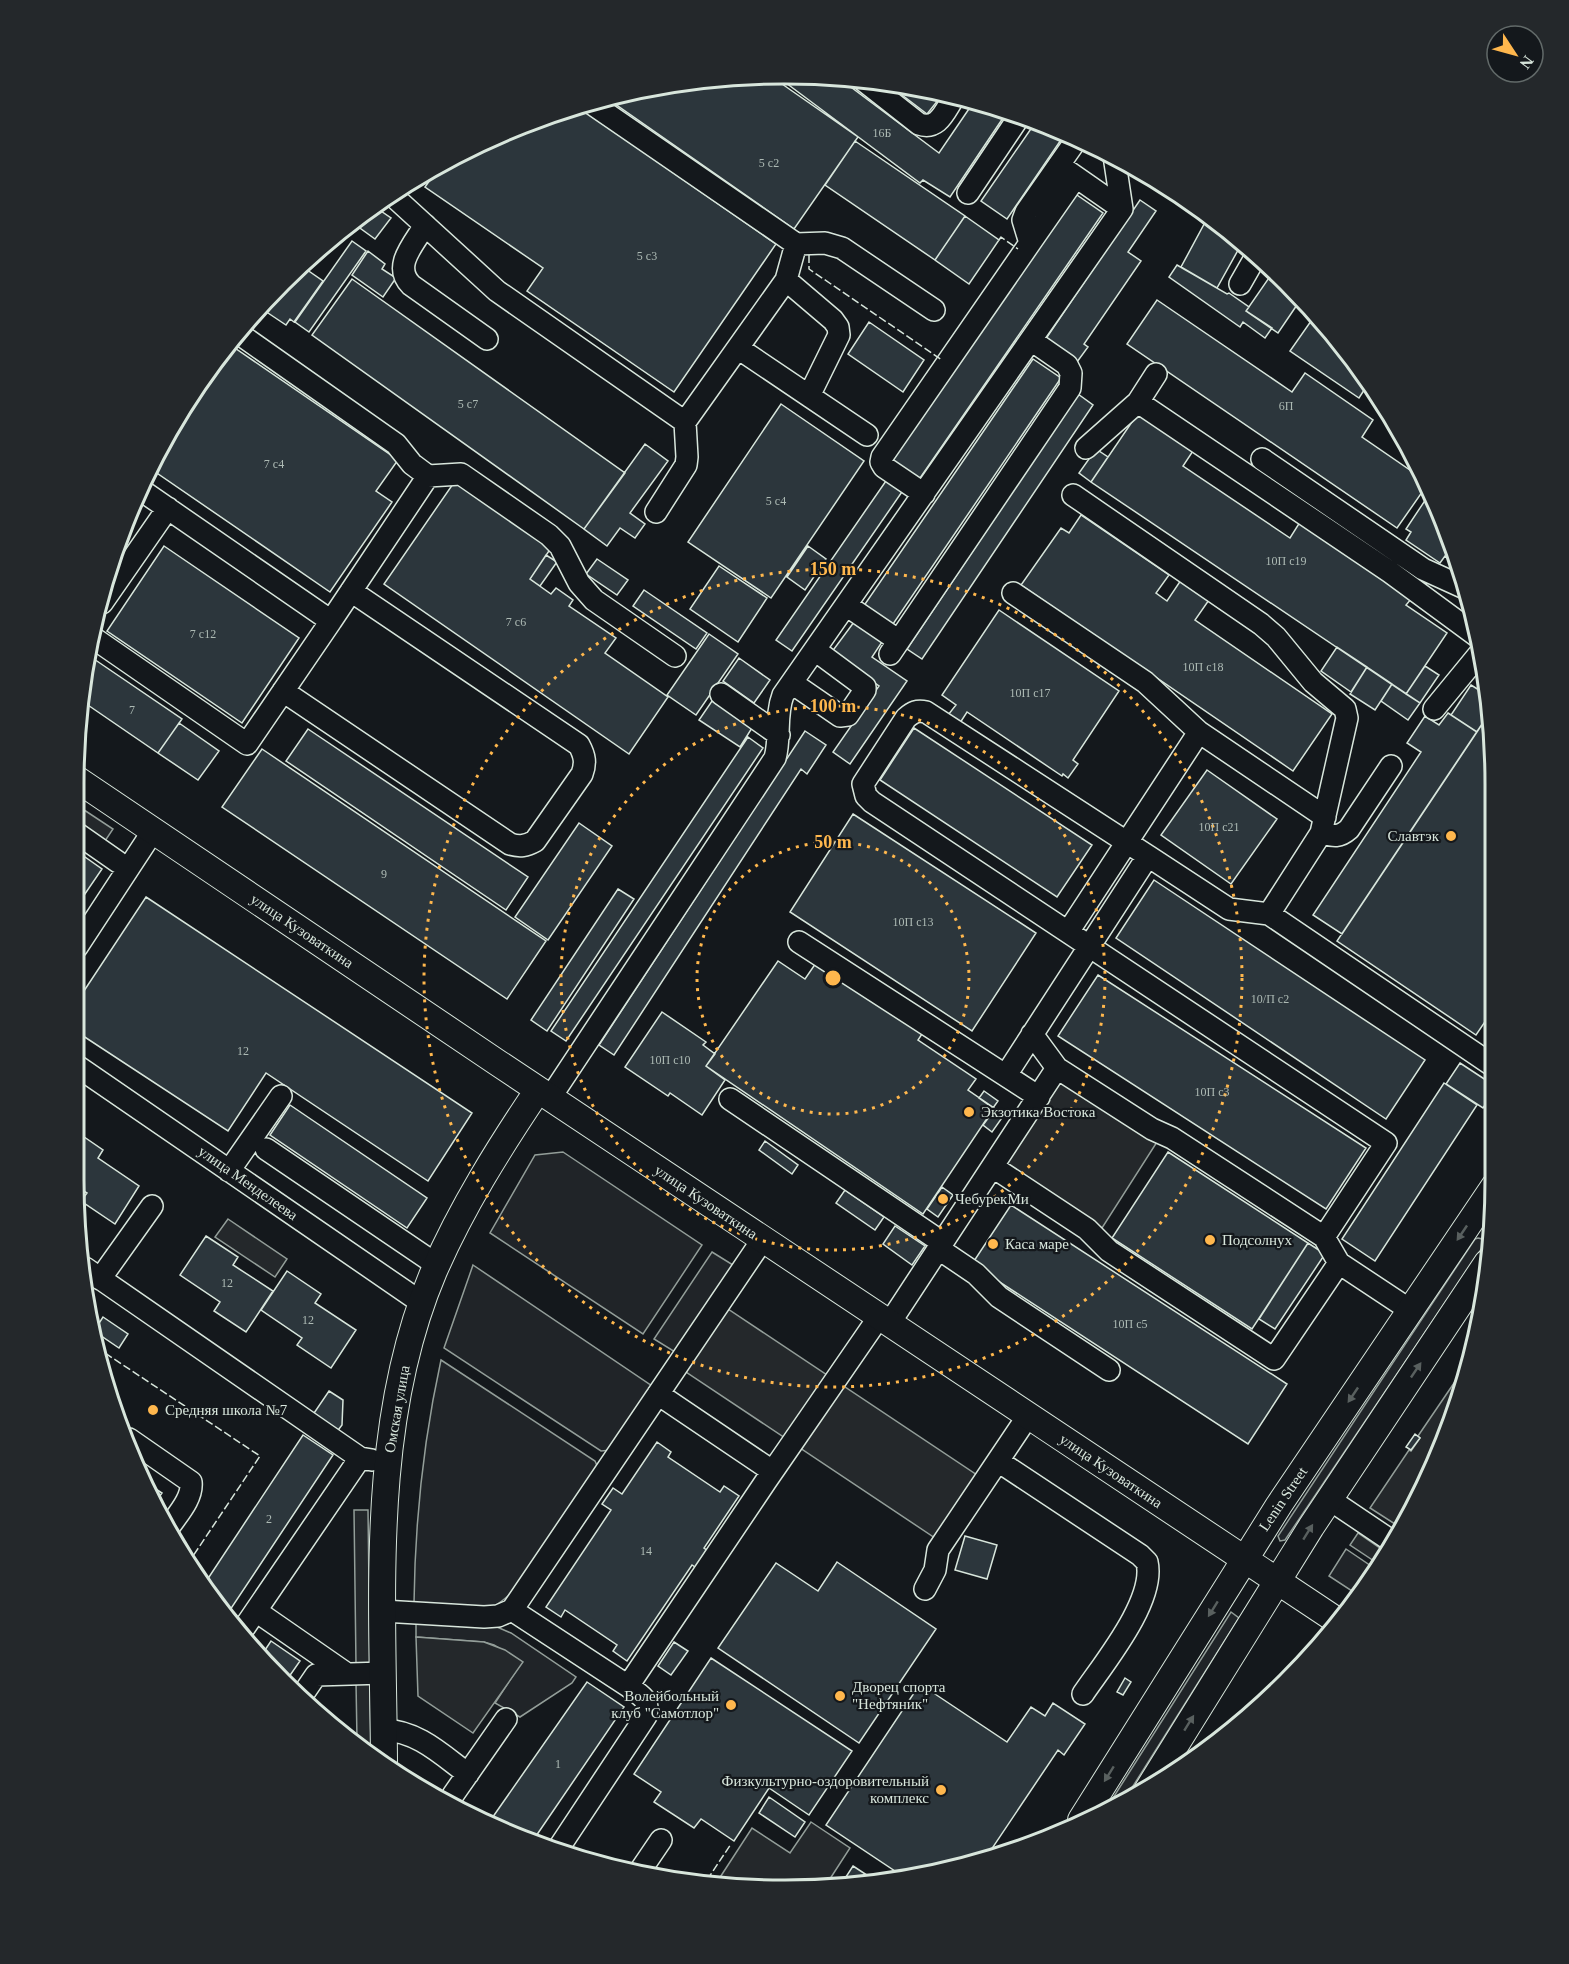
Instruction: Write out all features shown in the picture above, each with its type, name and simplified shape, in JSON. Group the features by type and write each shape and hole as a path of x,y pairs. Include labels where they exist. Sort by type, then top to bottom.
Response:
{"main road":[{"name":"улица Кузоваткина","path":"84,784 544,1094 1331,1617"},
{"name":"Омская улица","path":"384,1754 382,1528 388,1462 402,1378 422,1303 437,1265 484,1172 544,1094"},
{"name":"Lenin Street","path":"1086,1812 1244,1560 1410,1310 1484,1214"},
{"path":"1160,1771 1329,1499 1478,1276"}],"street":[{"path":"876,90 919,124 925,126 932,126 938,122 950,104"},
{"path":"600,109 796,244 825,243 842,248 934,310"},
{"path":"968,194 1014,123"},
{"path":"924,494 884,466 881,462 882,457 1030,243 1067,170 1074,147"},
{"path":"544,1094 775,758 779,744 778,708 783,695 1122,209 1116,168"},
{"path":"1067,170 1122,209"},
{"path":"398,200 497,291 685,422"},
{"path":"425,225 403,264 404,279 487,339"},
{"path":"656,512 686,465 685,422 786,280 796,244"},
{"path":"1240,284 1252,263"},
{"path":"786,280 833,320 838,327 839,335 809,396"},
{"path":"245,338 396,444 412,464 428,476 461,474 549,535 560,546 579,583 594,600 675,656"},
{"path":"846,605 894,648 1070,388 1071,373 1067,365 1031,340"},
{"path":"738,348 867,435"},
{"path":"1086,448 1138,402 1156,374"},
{"path":"1138,402 1390,572 1467,629"},
{"path":"1262,459 1423,569 1455,584"},
{"path":"99,641 247,744 428,476"},
{"path":"147,494 331,621"},
{"path":"1073,495 1261,624 1276,637 1313,682 1345,709 1347,718 1323,825 1269,914"},
{"path":"112,588 168,508"},
{"path":"283,691 510,844 527,845 535,841 582,774 585,755 579,745 351,591"},
{"path":"1013,592 1145,682 1199,732 1337,837 1349,829 1391,766"},
{"path":"792,682 840,717 848,715 865,687 815,650"},
{"path":"1434,709 1474,660"},
{"path":"721,694 779,735"},
{"path":"1324,1237 1386,1143 872,802 863,790 866,777 906,718 913,712 920,710 926,712 1229,909 1269,914 1485,1060"},
{"path":"1068,932 1199,732"},
{"path":"84,924 118,862 148,827"},
{"path":"84,926 148,827"},
{"path":"84,838 118,862"},
{"path":"1006,1075 1148,856"},
{"path":"800,942 1039,1097"},
{"path":"1032,1034 1057,1068 1152,1129 1172,1138 1324,1237 1339,1263 1410,1310"},
{"path":"628,1686 772,1472 941,1246 1057,1068"},
{"name":"улица Менделеева","path":"84,1071 422,1303"},
{"path":"229,1171 281,1096"},
{"path":"730,1098 941,1246 976,1274 999,1297 1109,1370"},
{"path":"266,1149 437,1265"},
{"path":"993,1167 1087,1229 1108,1251 1274,1359 1339,1263"},
{"path":"152,1206 93,1274 360,1458 388,1462"},
{"path":"383,1611 484,1617 498,1616 512,1610 763,1239"},
{"path":"658,1394 772,1472"},
{"path":"925,1589 935,1570 938,1550 1028,1416"},
{"path":"135,1443 191,1482 192,1490 189,1497 173,1520"},
{"path":"246,1626 360,1458"},
{"path":"998,1461 1140,1555 1147,1562 1147,1578 1137,1612 1083,1694"},
{"path":"1329,1499 1386,1538"},
{"path":"512,1610 628,1686 644,1698 648,1706 646,1716 561,1844"},
{"path":"256,1611 321,1667 348,1674 384,1673"},
{"path":"306,1690 321,1667"},
{"path":"453,1795 506,1719"},
{"path":"384,1730 404,1732 425,1742 468,1774"},
{"path":"643,1866 661,1840"}],"shaded area":[{"path":"84,810 113,829 105,841 84,828"},
{"path":"1059,1079 1157,1142 1102,1228 1004,1164"},
{"path":"563,1152 702,1245 643,1334 490,1233 535,1155"},
{"path":"228,1219 287,1259 275,1277 215,1237"},
{"path":"1475,1239 1482,1239 1481,1249 1285,1540 1280,1541 1278,1536"},
{"path":"712,1252 733,1265 675,1352 654,1339"},
{"path":"473,1265 655,1388 612,1450 601,1451 444,1348"},
{"path":"713,1299 977,1475 938,1540 671,1362"},
{"path":"441,1360 595,1461 598,1468 512,1593 491,1609 414,1603 421,1481 429,1421"},
{"path":"1455,1382 1432,1448 1394,1524 1370,1508 1409,1450 1411,1451 1420,1438 1418,1436"},
{"path":"354,1510 368,1510 370,1665 356,1665"},
{"path":"1358,1533 1380,1548 1373,1560 1350,1545"},
{"path":"1346,1549 1369,1565 1351,1591 1329,1576"},
{"path":"1231,1612 1239,1618 1132,1788 1113,1798"},
{"path":"416,1619 497,1627 511,1633 576,1677 572,1683 520,1717 495,1703 522,1662 494,1645 484,1642 416,1637"},
{"path":"416,1637 484,1642 505,1650 523,1662 473,1733 418,1696"},
{"path":"356,1682 370,1682 371,1744 357,1734"},
{"path":"811,1822 850,1848 830,1879 784,1880 720,1877 752,1828 790,1853"}],"building":[{"path":"782,84 858,137 794,229 616,105 693,90 739,85"},
{"path":"787,84 851,87 939,153 969,109 1002,119 950,197 923,180 920,183"},
{"path":"901,94 937,101 927,114"},
{"path":"587,113 776,244 674,392 527,291 543,268 425,187 434,178 516,137"},
{"path":"1031,129 1061,141 1007,219 981,201"},
{"path":"855,141 965,216 935,260 825,185"},
{"path":"1074,193 1103,213 918,481 889,461"},
{"path":"1140,200 1156,211 1128,252 1141,261 1084,344 1088,347 1077,362 1045,340"},
{"path":"382,212 391,218 375,239 360,228"},
{"path":"965,216 999,240 969,284 935,260"},
{"path":"1204,224 1238,251 1217,288 1181,267"},
{"path":"352,241 366,251 309,332 295,322"},
{"path":"368,251 385,264 382,269 396,278 383,297 352,275"},
{"path":"1177,265 1227,294 1229,293 1249,307 1246,311 1272,328 1265,338 1243,322 1240,327 1169,277"},
{"path":"309,271 323,281 294,322 290,319 286,325 267,313"},
{"path":"352,279 625,473 584,529 312,335"},
{"path":"1268,279 1296,306 1278,333 1246,311"},
{"path":"1157,300 1292,392 1305,373 1373,420 1362,437 1411,471 1421,493 1397,528 1127,344"},
{"path":"869,322 924,360 903,392 848,354"},
{"path":"1310,322 1364,391 1359,398 1290,351"},
{"path":"236,349 398,460 376,491 392,502 330,592 157,473 202,395"},
{"path":"1033,359 1061,378 891,627 863,607"},
{"path":"1078,394 1093,405 922,659 907,649"},
{"path":"781,404 864,461 771,598 688,542"},
{"path":"1138,413 1193,451 1183,466 1290,538 1300,522 1412,598 1406,605 1447,633 1406,694 1091,482"},
{"path":"645,444 668,461 630,513 645,524 635,538 620,528 607,546 584,529"},
{"path":"1096,449 1108,457 1091,482 1079,473"},
{"path":"888,478 904,489 792,651 776,640"},
{"path":"455,481 551,548 530,579 551,594 556,588 573,600 569,606 616,638 605,653 668,697 629,754 384,584"},
{"path":"1425,501 1447,558 1445,556 1440,563 1406,540 1411,532 1406,529"},
{"path":"1081,515 1169,575 1156,593 1167,601 1181,580 1209,600 1195,620 1332,714 1293,771 1021,585 1061,528 1069,533"},
{"path":"164,546 299,638 242,723 107,631"},
{"path":"808,546 826,559 805,590 787,577"},
{"path":"546,555 557,562 540,586 530,579"},
{"path":"597,559 628,580 617,595 586,574"},
{"path":"719,566 767,598 738,642 690,609"},
{"path":"644,590 707,633 696,649 633,606"},
{"path":"999,610 1119,691 1073,760 1078,764 1068,778 967,712 960,723 948,715 956,705 942,695"},
{"path":"854,622 882,642 872,657 907,681 850,764 833,752 879,686 831,653"},
{"path":"709,634 738,654 696,715 667,695"},
{"path":"1337,647 1367,667 1351,692 1321,671"},
{"path":"739,658 770,680 754,703 723,681"},
{"path":"95,660 182,719 158,753 89,706"},
{"path":"1425,666 1439,675 1420,703 1406,694"},
{"path":"1367,667 1392,684 1375,710 1350,694"},
{"path":"1392,684 1420,703 1408,720 1381,701"},
{"path":"1471,685 1478,690 1482,724 1477,732 1451,715"},
{"path":"712,701 752,728 740,747 699,720"},
{"path":"1448,713 1477,732 1342,934 1313,915 1421,752 1407,743 1425,716 1439,725"},
{"path":"179,723 219,751 198,780 158,753"},
{"name":"Славтэк","path":"1482,724 1485,784 1485,1022 1476,1035 1337,941"},
{"path":"914,728 1092,845 1057,897 880,780"},
{"path":"308,729 528,877 506,910 286,761"},
{"path":"805,731 826,745 807,774 801,769 614,1055 599,1045"},
{"path":"748,737 763,748 566,1041 551,1031"},
{"path":"262,749 546,941 507,999 222,807"},
{"path":"1207,770 1277,819 1231,884 1161,835"},
{"path":"853,814 1036,933 972,1031 790,912"},
{"path":"579,823 612,846 548,940 515,917"},
{"path":"84,856 102,869 84,895"},
{"path":"1154,880 1425,1060 1386,1119 1116,938"},
{"path":"618,889 634,899 547,1031 531,1020"},
{"path":"146,897 472,1113 428,1181 266,1073 228,1131 84,1037 84,991"},
{"path":"818,960 924,1031 918,1040 976,1079 968,1090 994,1108 923,1214 706,1066 778,961 805,979"},
{"path":"1098,975 1366,1148 1326,1209 1058,1036"},
{"path":"662,1012 706,1042 703,1045 715,1054 706,1066 725,1080 702,1115 670,1093 668,1096 625,1067"},
{"path":"1460,1063 1485,1079 1485,1105 1483,1108 1446,1084"},
{"path":"1444,1083 1477,1105 1375,1261 1342,1239"},
{"path":"984,1091 998,1101 993,1108 979,1098"},
{"path":"290,1105 427,1198 407,1228 270,1135"},
{"path":"995,1109 1004,1115 992,1132 983,1125"},
{"path":"84,1137 103,1150 98,1158 139,1186 115,1224 85,1203 87,1193 84,1191"},
{"path":"765,1141 798,1165 792,1174 759,1150"},
{"name":"Подсолнух","path":"1168,1152 1308,1243 1252,1329 1112,1238"},
{"path":"942,1187 953,1195 938,1217 927,1209"},
{"path":"845,1190 884,1217 875,1230 836,1203"},
{"path":"1011,1205 1287,1384 1248,1444 972,1264"},
{"path":"895,1226 925,1246 912,1265 883,1244"},
{"path":"206,1236 238,1257 233,1265 273,1291 246,1332 214,1311 220,1302 180,1275"},
{"path":"1308,1243 1325,1254 1275,1329 1259,1319"},
{"path":"287,1271 321,1294 315,1303 356,1330 331,1368 297,1345 302,1338 261,1310"},
{"path":"103,1317 128,1334 119,1348 102,1336 99,1323"},
{"path":"329,1391 343,1400 342,1425 336,1433 312,1416"},
{"path":"1415,1434 1420,1438 1411,1450 1406,1447"},
{"path":"303,1435 333,1455 231,1608 208,1578"},
{"path":"657,1442 671,1452 668,1457 720,1492 724,1486 739,1496 704,1548 712,1554 701,1571 692,1565 627,1661 613,1651 617,1645 565,1610 561,1617 546,1607 611,1510 602,1504 613,1488 622,1494"},
{"path":"965,1536 997,1545 987,1579 955,1570"},
{"name":"Дворец спорта \"Нефтяник\"","path":"837,1562 936,1629 859,1743 718,1648 776,1563 818,1591"},
{"path":"271,1641 300,1661 290,1676 266,1649"},
{"path":"674,1642 688,1651 671,1675 658,1666"},
{"name":"Волейбольный клуб \"Самотлор\"","path":"711,1658 852,1751 809,1815 769,1788 734,1841 701,1819 694,1828 654,1802 661,1792 634,1774"},
{"path":"1125,1678 1131,1682 1123,1695 1117,1692"},
{"path":"587,1682 624,1707 537,1835 493,1816"},
{"name":"Физкультурно-оздоровительный комплекс","path":"920,1684 1007,1742 1031,1707 1045,1716 1053,1703 1085,1724 1064,1755 1058,1750 992,1848 921,1867 895,1871 826,1825"},
{"path":"769,1797 805,1822 795,1837 759,1813"},
{"path":"853,1866 867,1875 846,1877"}],"fence":[{"path":"999,240 1001,237 1018,249"},
{"path":"809,255 809,269 942,360"},
{"path":"106,1354 260,1456 194,1555"},
{"path":"710,1876 731,1844"}],"place":[{"name":"Славтэк","path":"1451,836"},
{"name":"Экзотика Востока","path":"969,1112"},
{"name":"ЧебурекМи","path":"943,1199"},
{"name":"Подсолнух","path":"1210,1240"},
{"name":"Каса маре","path":"993,1244"},
{"name":"Средняя школа №7","path":"153,1410"},
{"name":"Дворец спорта \"Нефтяник\"","path":"840,1696"},
{"name":"Волейбольный клуб \"Самотлор\"","path":"731,1705"},
{"name":"Физкультурно-оздоровительный комплекс","path":"941,1790"}]}
